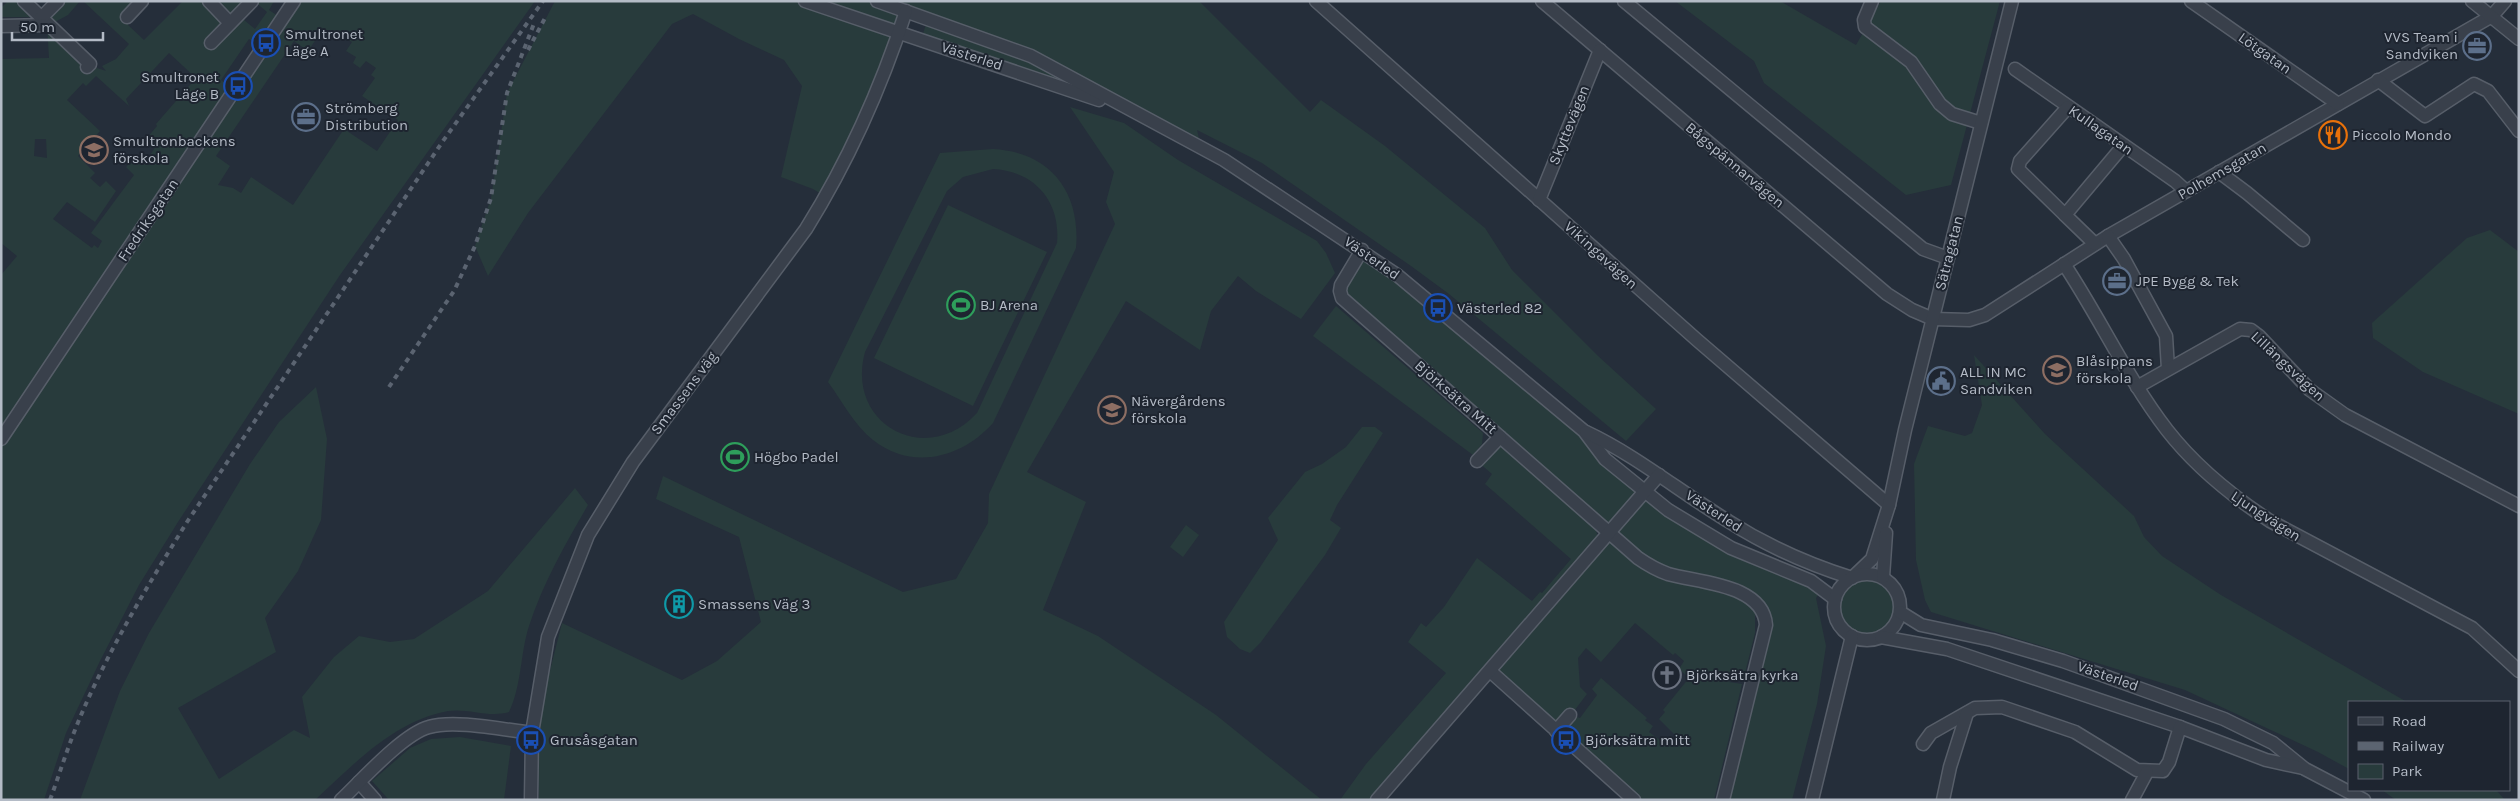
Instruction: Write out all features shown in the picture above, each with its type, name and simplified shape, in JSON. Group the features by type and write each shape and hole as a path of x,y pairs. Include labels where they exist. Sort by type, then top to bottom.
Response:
{"street":[{"path":"24,1 90,64 87,67"},
{"path":"45,22 58,1"},
{"path":"127,17 142,1"},
{"path":"209,1 230,23"},
{"path":"211,43 252,1"},
{"name":"Fredriksgatan","path":"1,439 294,1"},
{"name":"Västerled","path":"805,1 1047,81 1138,114"},
{"name":"Västerled","path":"877,1 1031,56 1224,160 1362,250 1445,314 1584,431 1605,459 1668,510 1731,548 1811,581 1835,599"},
{"name":"Vikingavägen","path":"1316,1 1539,200 1889,505"},
{"name":"Bågspännarvägen","path":"1542,1 1876,285 1907,307 1933,319"},
{"path":"1624,1 1923,249 1948,258"},
{"path":"1872,1 1864,20 1865,27 1911,62 1940,104 1952,114 1981,123"},
{"name":"Sätragatan","path":"1852,578 1872,559 1889,505 1901,445 2012,1"},
{"name":"Lötgatan","path":"2191,1 2338,104"},
{"path":"2472,1 2519,39"},
{"name":"Polhemsgatan","path":"1933,319 1969,320 1985,315 2094,244 2492,16 2505,1"},
{"name":"Smassens väg","path":"531,800 532,733 548,637 588,534 633,462 806,229 826,197 850,154 877,94 906,11"},
{"path":"1,26 45,22"},
{"name":"Skyttevägen","path":"1539,200 1600,50"},
{"name":"Kullagatan","path":"2015,70 2175,181 2186,191"},
{"path":"2378,80 2425,116 2474,84 2488,91 2519,131"},
{"path":"2068,107 2020,160 2018,169 2066,214 2094,244"},
{"path":"2066,214 2123,146"},
{"path":"2219,172 2247,192 2303,240"},
{"path":"2108,236 2124,259 2166,336 2168,369"},
{"name":"Björksätra Mitt","path":"1362,250 1341,285 1342,298 1650,566 1669,574 1743,593 1758,603 1763,611 1766,625 1723,800"},
{"name":"Ljungvägen","path":"2064,264 2138,387 2185,451 2246,506 2296,536 2472,628 2519,671"},
{"name":"Lillängsvägen","path":"2138,387 2240,329 2251,330 2310,390 2344,416 2519,506"},
{"name":"Västerled","path":"1584,431 1617,446 1728,521 1767,544 1793,557 1852,578"},
{"path":"1477,461 1500,436"},
{"path":"1377,800 1660,476"},
{"name":"Sätragatan","path":"1883,578 1889,505"},
{"path":"1870,574 1883,578 1897,592 1900,612 1890,631 1881,637 1866,640 1847,633 1834,614 1835,599 1839,589 1852,578 1870,574"},
{"name":"Västerled","path":"1900,612 1921,625 1992,640 2063,661 2215,715 2273,743 2306,768 2364,800"},
{"path":"1812,800 1833,708 1847,633"},
{"name":"Västerled","path":"1881,637 1947,650 2180,727 2266,760 2306,768"},
{"path":"1490,671 1634,800"},
{"path":"1923,744 1931,733 1975,708 2002,707 2075,732 2114,758 2137,770 2147,772 2163,771 2169,762 2180,727"},
{"path":"1943,800 1950,767 1967,713"},
{"path":"1556,731 1570,715"},
{"path":"341,800 410,737 429,727 454,724 532,733"},
{"path":"2132,800 2147,772"},
{"path":"359,782 376,800"}],"green space":[{"path":"8,1 24,1 35,11 31,17 1,17 1,8"},
{"path":"58,1 80,1 68,15 53,23 74,58 90,72 94,67 106,71 102,66 116,59 129,44 83,1 142,1 128,25 144,40 183,1 252,1 238,15 255,29 267,12 254,1 274,1 269,10 287,22 294,1 535,1 340,275 178,522 139,585 66,733 44,800 1,800 1,275 17,256 1,243 1,59 49,58 47,25 41,18","holes":["323,29 352,42 346,51 356,57 353,63 360,68 366,61 376,68 371,75 375,78 362,96 398,120 377,151 344,129 293,205 251,177 241,193 233,188 218,185 230,166 216,156 294,41 308,51","249,39 263,48 235,90 221,80","169,53 196,78 156,124 157,126 147,138 156,146 145,163 137,156 126,167 134,175 91,233 102,241 98,248 94,245 92,248 53,219 67,202 95,222 116,191 106,181 100,187 90,178 95,173 78,156 100,131 67,100 83,83 86,86 96,76 129,106 126,99","35,139 46,139 47,158 34,156"]},
{"path":"555,1 1199,1 1310,112 1321,100 1385,146 1485,228 1512,270 1597,355 1656,409 1626,441 1449,294 1262,163 1197,130 1201,147 1138,114 921,39 928,19 907,11 826,197 813,189 781,177 802,86 784,60 739,39 693,14 672,24 528,213 488,276 475,246 491,198 507,93"},
{"path":"1675,1 1780,1 1856,45 1881,1 2000,1 1951,185 1906,195 1764,83 1754,61"},
{"path":"1070,107 1124,123 1178,160 1317,241 1326,253 1335,273 1301,319 1256,291 1238,276 1211,311 1200,350 1126,301 1027,472 1086,502 1043,610 1098,636 1216,715 1322,800 539,800 538,772 542,702 562,623 682,680 717,661 761,622 739,537 656,499 663,476 903,592 956,579 988,523 989,494 1115,224 1106,202 1114,172"},
{"path":"993,149 1013,152 1031,158 1046,167 1058,179 1067,193 1073,209 1076,228 1076,248 993,423 967,445 952,452 920,457 888,450 873,440 854,420 828,382 940,153","holes":["993,169 1008,171 1032,182 1042,191 1054,214 1057,228 1057,243 977,413 957,429 936,437 914,437 895,430 878,418 867,400 862,378 865,352 947,191 963,177"]},
{"name":"BJ Arena","path":"948,205 1047,252 973,406 874,358"},
{"path":"2490,230 2519,252 2519,414 2423,372 2373,338 2372,323 2467,238"},
{"path":"1362,250 1668,510 1823,588 1816,598 1826,646 1817,704 1792,800 1723,800 1769,627 1758,603 1660,571 1340,291"},
{"path":"1336,306 1483,433 1482,444 1473,455 1313,336"},
{"path":"1974,355 2045,434 2134,516 2144,537 2162,556 2221,595 2405,701 2348,701 2348,768 2318,752 2185,690 1931,612 1925,600 1916,560 1914,464 1928,426 1965,436 1972,433 1982,405"},
{"path":"316,387 327,439 321,520 298,571 265,618 276,652 178,708 219,779 294,730 310,738 302,697 334,657 359,636 390,642 414,639 488,591 575,488 588,505 541,594 526,637 519,680 509,712 486,714 456,710 428,716 410,724 376,746 315,800 80,800 120,691 149,633 250,464 279,422"},
{"path":"1362,427 1375,427 1383,433 1337,505 1330,520 1341,528 1325,555 1261,642 1250,653 1240,649 1227,637 1224,622 1278,540 1268,518 1305,472 1322,464 1346,447"},
{"path":"1495,442 1596,529 1598,540 1372,800 1340,800 1366,764 1446,673 1408,642 1421,623 1426,627 1444,607 1477,558 1532,601 1540,592 1542,593 1571,559 1485,484 1492,474 1477,461"},
{"path":"1186,525 1199,535 1183,557 1170,547"},
{"path":"1606,537 1629,557 1651,572 1670,579 1671,582 1672,579 1745,600 1755,612 1755,633 1743,681 1731,678 1729,682 1742,684 1714,800 1634,800 1490,671","holes":["1635,623 1673,655 1675,653 1684,661 1679,669 1689,678 1663,710 1665,712 1659,719 1677,737 1668,746 1649,732 1653,726 1645,720 1647,718 1601,678 1592,689 1597,695 1580,718 1571,715 1587,694 1580,687 1578,658 1586,648 1601,662"]},
{"path":"1861,574 1873,574 1885,579 1895,589 1900,601 1898,620 1885,635 1873,640 1861,640 1849,635 1839,625 1834,613 1834,601 1839,589 1849,579"},
{"path":"460,737 511,746 504,800 389,800 372,781 410,748 431,739"},
{"path":"2383,791 2497,791 2505,800 2396,800"}],"railway":[{"path":"50,800 73,735 97,680 140,600 187,522 443,141 543,1"},
{"path":"528,50 545,18"},
{"path":"389,387 454,291 475,246 491,198 507,93 535,21"}],"place":[{"name":"Smultronet Läge A","path":"266,43"},
{"name":"VVS Team i Sandviken","path":"2477,46"},
{"name":"Smultronet Läge B","path":"238,86"},
{"name":"Strömberg Distribution","path":"306,117"},
{"name":"Piccolo Mondo","path":"2333,135"},
{"name":"Smultronbackens förskola","path":"94,150"},
{"name":"JPE Bygg & Tek","path":"2117,281"},
{"name":"BJ Arena","path":"961,305"},
{"name":"Västerled 82","path":"1438,308"},
{"name":"Blåsippans förskola","path":"2057,370"},
{"name":"ALL IN MC Sandviken","path":"1941,381"},
{"name":"Nävergårdens förskola","path":"1112,410"},
{"name":"Högbo Padel","path":"735,457"},
{"name":"Smassens Väg 3","path":"679,604"},
{"name":"Björksätra kyrka","path":"1667,675"},
{"name":"Grusåsgatan","path":"531,740"},
{"name":"Björksätra mitt","path":"1566,740"}]}
